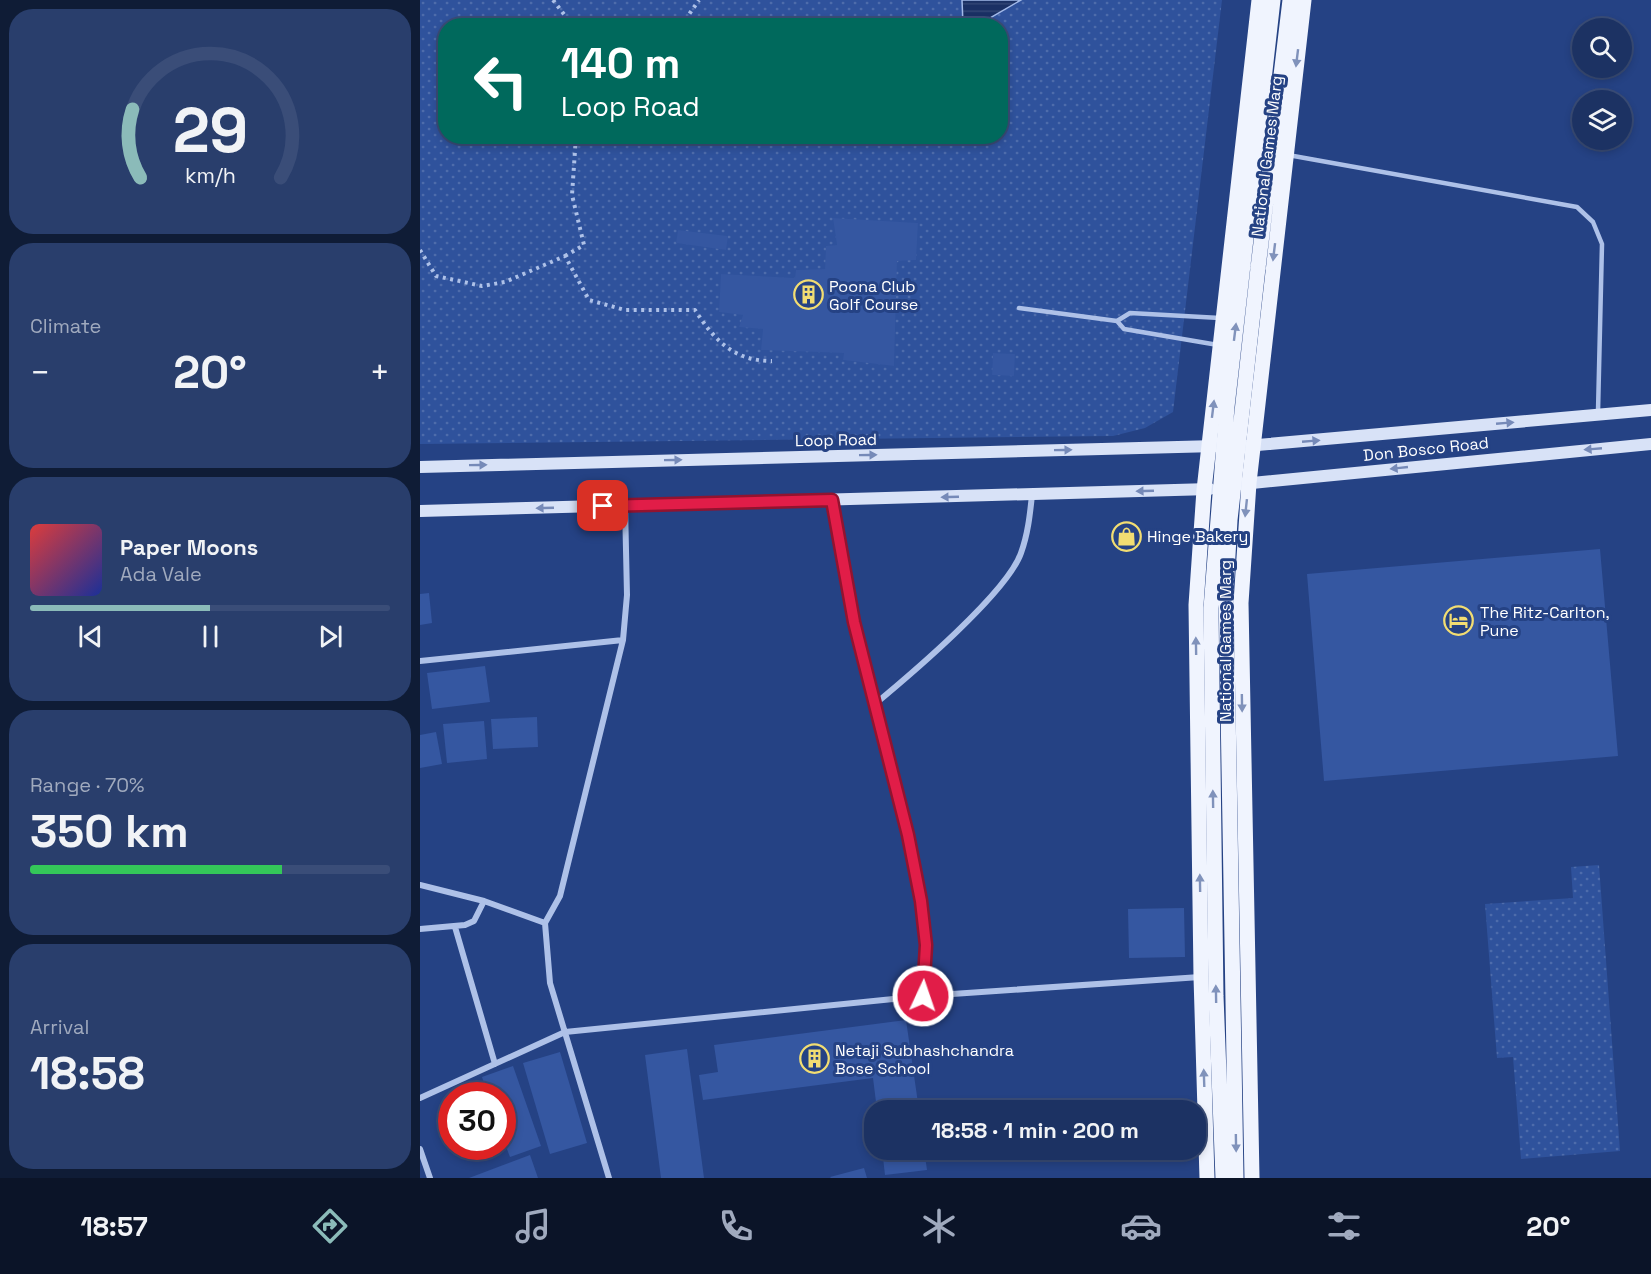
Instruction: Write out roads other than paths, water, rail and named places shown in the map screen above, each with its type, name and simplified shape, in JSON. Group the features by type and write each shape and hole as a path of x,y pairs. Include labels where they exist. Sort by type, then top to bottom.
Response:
{"main road":[{"name":"National Games Marg","path":"1207,1178 1201,977 1196,605 1204,490 1259,0"},
{"path":"1236,1178 1226,589 1274,0"},
{"path":"1223,1178 1216,996 1211,608 1227,407 1251,267 1290,0"},
{"name":"National Games Marg","path":"1252,1178 1240,603 1249,483 1304,0"},
{"name":"Don Bosco Road","path":"1253,446 1651,410"},
{"name":"Don Bosco Road","path":"1204,490 1249,483 1651,444"},
{"name":"Loop Road","path":"420,467 1253,446"},
{"path":"420,511 1204,490"},
{"path":"1196,605 1240,603"}],"street":[{"path":"875,704 906,679 1006,580 1021,554 1030,518 1032,495"},
{"path":"832,500 854,622 908,835 921,901 926,945 923,996"},
{"path":"609,1178 550,983 545,922 562,887 623,640 627,595 625,505"},
{"path":"420,661 623,640"},
{"path":"420,885 484,901 545,922"},
{"path":"420,929 455,927 474,921 484,901"},
{"path":"455,927 495,1064"},
{"path":"420,1098 565,1032 923,996 1201,977"},
{"path":"420,1149 430,1178"}],"lane":[{"path":"1286,154 1577,207 1593,222 1602,244 1598,415"},
{"path":"1019,308 1117,321 1130,313 1223,319"},
{"path":"1117,321 1124,329 1220,345"}],"place":[{"name":"Poona Club Golf Course","path":"808,295"},
{"name":"Hinge Bakery","path":"1126,536"},
{"name":"The Ritz-Carlton, Pune","path":"1459,621"},
{"name":"Netaji Subhashchandra Bose School","path":"814,1059"}]}
